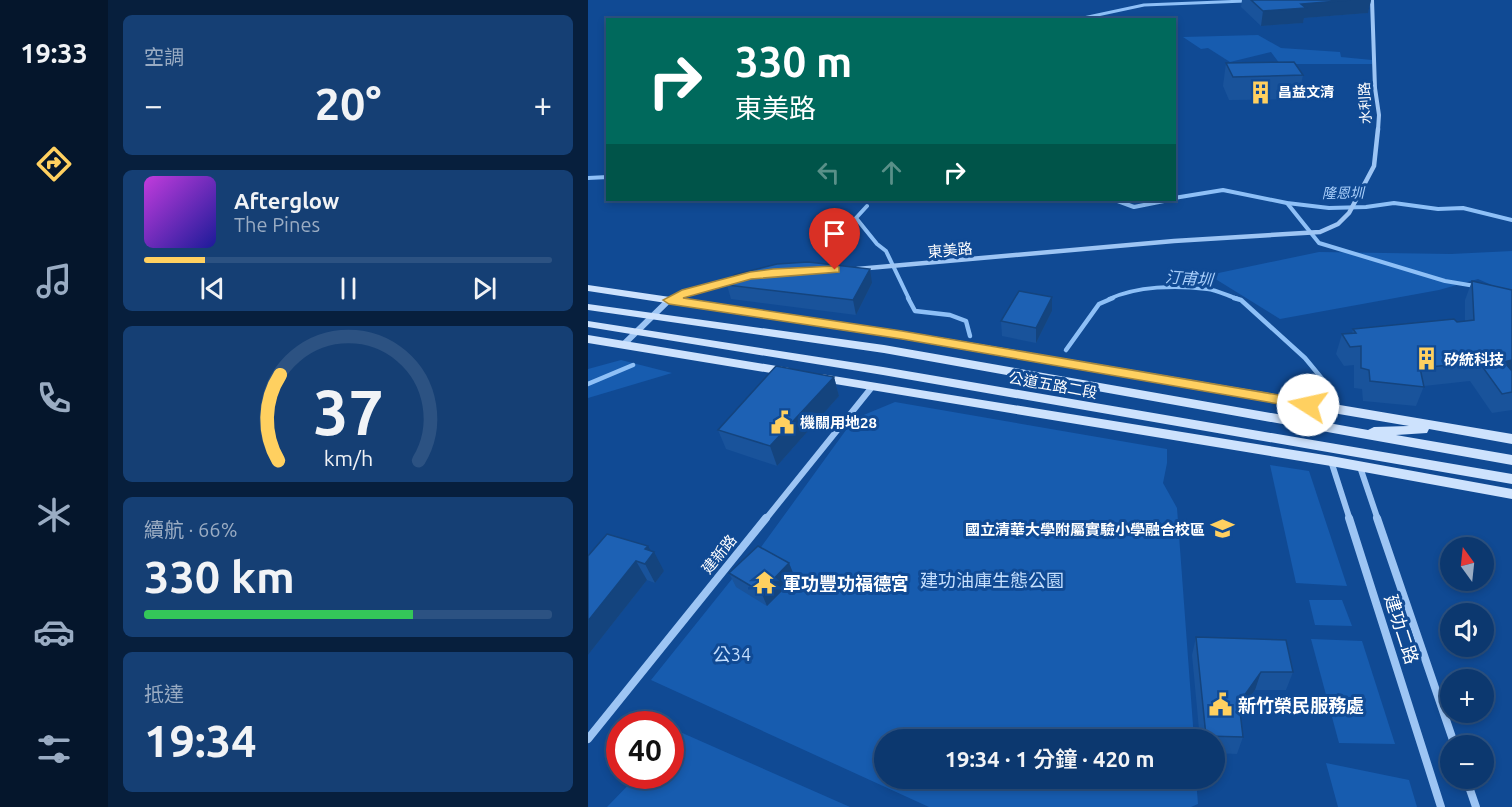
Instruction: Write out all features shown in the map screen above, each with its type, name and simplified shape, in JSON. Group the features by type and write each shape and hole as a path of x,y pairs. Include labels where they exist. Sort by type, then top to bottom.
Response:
{"street":[{"name":"水利路","path":"1320,232 1338,224 1349,213 1374,166 1379,115 1375,88 1371,0"},
{"name":"東美路","path":"853,269 1174,241 1320,232"},
{"path":"624,344 669,300 741,278"},
{"name":"公道五路二段","path":"588,288 902,335 1512,439"},
{"name":"公道五路二段","path":"588,307 884,349 1512,460"},
{"name":"公道五路二段","path":"588,324 1512,480"},
{"name":"公道五路二段","path":"588,339 1331,461 1512,494"},
{"name":"建新路","path":"588,739 872,387"},
{"path":"1343,431 1454,429"},
{"name":"建功二路","path":"1331,461 1441,807"},
{"name":"建功二路","path":"1360,467 1451,735"},
{"path":"1470,789 1476,807"}],"green space":[{"path":"1258,35 1281,48 1340,52 1341,57 1372,60 1372,64 1280,64 1271,52 1230,62 1208,48 1201,49 1183,37"},
{"path":"1512,251 1512,294 1478,279 1439,290 1280,319 1209,275 1319,252 1451,254"},
{"path":"621,360 672,373 588,398 588,369"},
{"name":"建功油庫生態公園","path":"895,402 1167,449 1163,483 1177,508 1193,729 874,729 874,782 651,680 756,549 759,550 854,419"},
{"path":"1270,465 1309,471 1347,586 1296,583"},
{"path":"1309,600 1342,600 1352,626 1315,625"},
{"path":"1311,639 1362,641 1395,744 1339,743"},
{"path":"684,734 850,807 607,807 624,789 684,789"},
{"path":"1326,763 1409,780 1417,807 1338,807"},
{"name":"建功油庫生態公園","path":"890,789 1197,789 1198,804 1191,807 929,807"}],"building":[{"path":"1251,0 1350,0 1301,4 1306,8 1263,11"},
{"path":"1294,62 1303,75 1233,77 1226,63"},
{"path":"808,262 870,269 853,300 727,285 734,275 777,264"},
{"name":"矽統科技","path":"1472,281 1512,290 1512,360 1504,362 1512,371 1512,392 1502,394 1479,362 1420,368 1424,387 1370,381 1369,370 1361,368 1361,346 1350,347 1342,334 1356,333 1353,329 1454,319 1457,322 1474,320"},
{"path":"1019,291 1052,297 1036,328 1001,321"},
{"path":"776,366 834,377 770,446 718,430"},
{"path":"607,534 648,546 645,549 654,552 645,564 636,561 588,621 588,556"},
{"path":"758,546 789,563 761,592 729,573"},
{"name":"新竹榮民服務處","path":"1196,637 1286,640 1293,672 1261,672 1239,703 1243,737 1225,737 1225,729 1205,729"}],"waterway":[{"path":"1083,18 1144,5 1245,1"},
{"name":"隆恩圳","path":"588,178 606,177"},
{"name":"隆恩圳","path":"1176,198 1223,190 1287,203"},
{"name":"隆恩圳","path":"1118,201 1134,207 1164,201"},
{"name":"隆恩圳","path":"1287,203 1329,208 1366,207 1394,203 1438,209 1463,208 1512,220"},
{"path":"1287,203 1319,243 1445,281 1475,286"},
{"path":"867,206 856,218 877,244 886,251 909,299"},
{"name":"汀甫圳","path":"1109,299 1132,291 1170,287 1211,290 1238,299"},
{"path":"908,298 915,311 950,315 966,321 970,336"},
{"name":"汀甫圳","path":"1066,350 1099,304 1113,298"},
{"name":"汀甫圳","path":"1234,298 1241,300 1305,358 1333,392"},
{"name":"汀甫圳","path":"588,384 633,365"}],"place":[{"name":"昌益文清","path":"1260,92"},
{"name":"矽統科技","path":"1426,359"},
{"name":"機關用地28","path":"782,422"},
{"name":"國立清華大學附屬實驗小學融合校區","path":"1223,529"},
{"name":"軍功豐功福德宮","path":"765,583"},
{"name":"新竹榮民服務處","path":"1220,705"}],"route":[{"path":"835,270 773,272 750,276 686,293 669,300 902,335 1308,405"}],"park label":[{"name":"公34","path":"732,654"}]}
